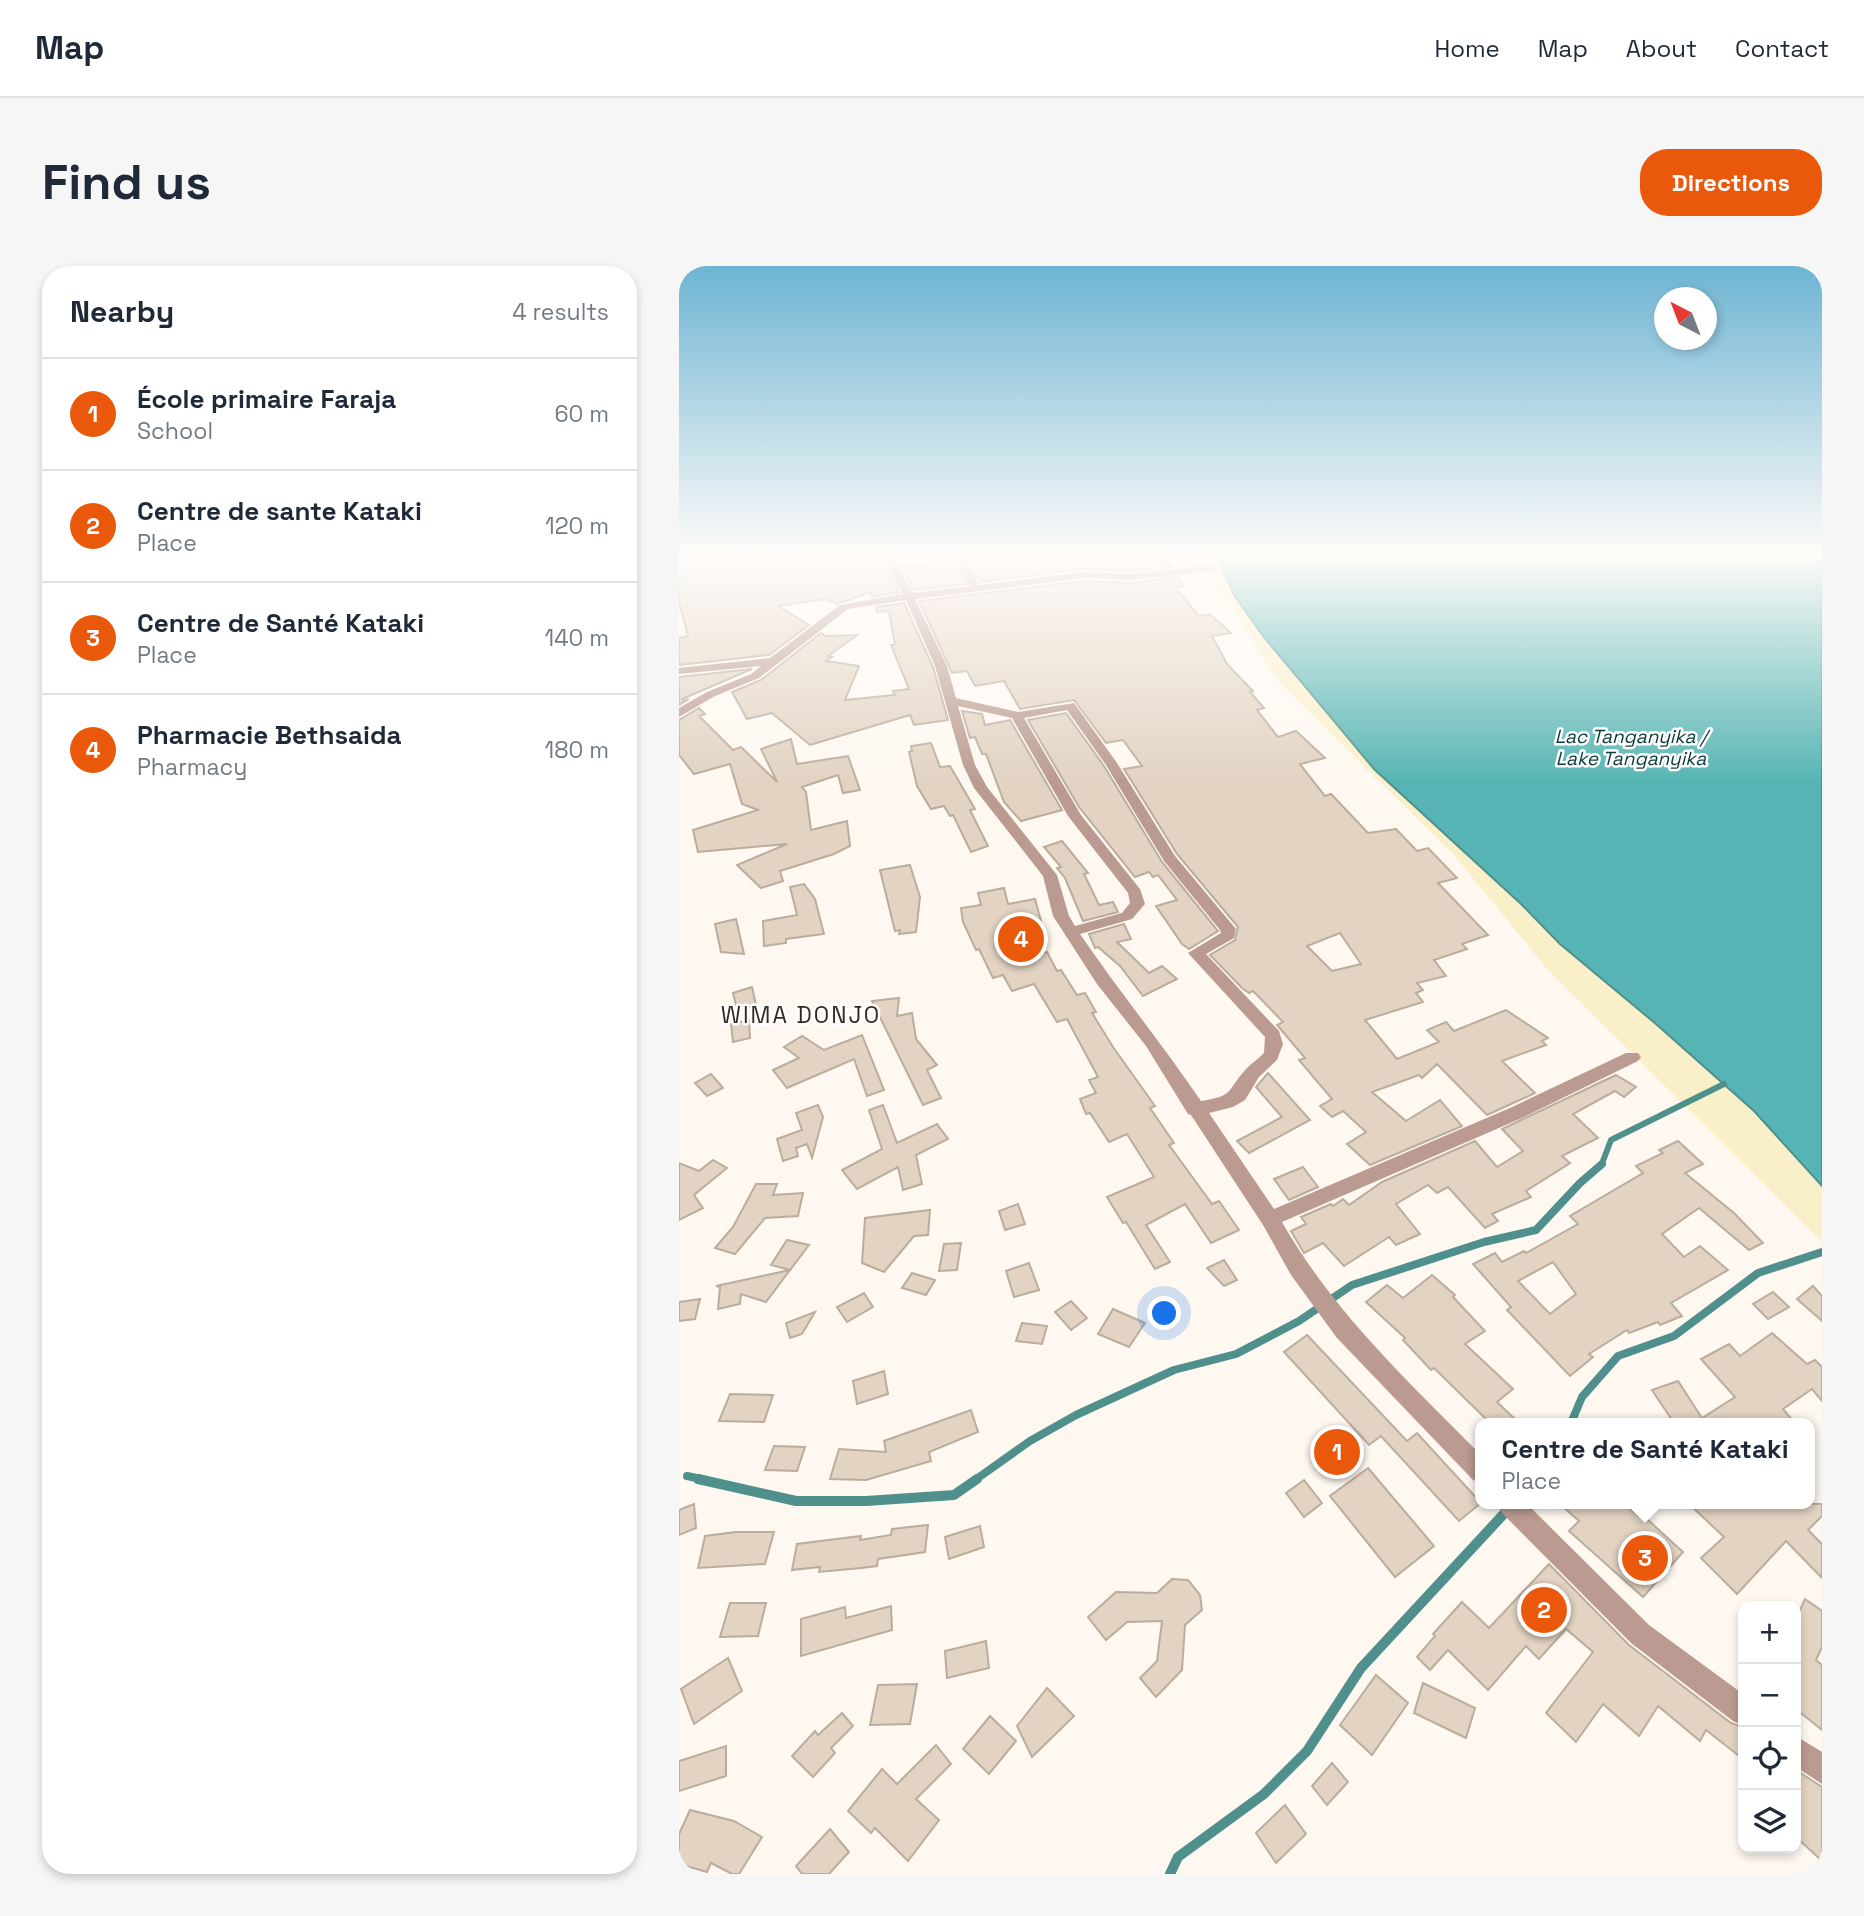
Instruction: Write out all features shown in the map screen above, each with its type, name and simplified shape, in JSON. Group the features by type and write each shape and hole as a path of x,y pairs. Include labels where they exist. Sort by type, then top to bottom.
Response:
{"street":[{"path":"679,713 711,694 755,676 810,632"},
{"path":"925,632 941,666 969,765 981,788 1050,875 1061,916 1071,932 1103,980 1152,1042 1194,1109 1271,1219 1298,1269 1345,1331 1475,1466"},
{"path":"679,671 773,660"},
{"path":"952,701 1017,716 1070,706 1111,763 1169,858 1228,929 1229,935 1224,939 1196,953 1273,1035 1276,1047 1272,1055 1247,1079 1245,1087 1236,1097 1222,1104 1194,1109"},
{"path":"1017,716 1076,817 1135,892 1138,904 1127,916 1071,932"},
{"path":"1271,1219 1505,1118 1632,1057"},
{"path":"1518,1512 1640,1634 1738,1707"},
{"path":"1801,1755 1822,1770"}],"sand":[{"path":"1246,632 1260,632 1374,769 1521,904 1560,944 1754,1111 1822,1186 1822,1242 1547,969 1455,856 1278,681"}],"water":[{"name":"Lac Tanganyika / Lake Tanganyika","path":"1260,632 1822,632 1822,1186 1754,1111 1560,944 1521,904 1374,769"}],"building":[{"path":"687,632 800,632 769,655 679,665 679,638 688,636"},
{"path":"893,632 917,632 933,667 948,720 914,725 910,715 810,745 772,713 747,719 732,692 761,680 821,633 826,636 857,635 828,656 832,657 826,661 859,666 845,700 895,695 893,691 909,689 891,645 895,645"},
{"path":"933,632 1230,632 1212,636 1227,664 1253,691 1250,692 1264,708 1257,710 1278,737 1296,731 1325,758 1300,764 1325,796 1331,794 1368,833 1396,829 1417,851 1428,848 1457,878 1438,883 1488,935 1462,944 1467,949 1434,960 1446,976 1417,983 1423,990 1416,993 1423,1002 1365,1020 1397,1059 1439,1042 1427,1030 1446,1022 1454,1031 1506,1010 1548,1038 1542,1041 1546,1045 1502,1061 1535,1093 1487,1115 1437,1064 1422,1078 1419,1075 1372,1092 1406,1121 1440,1100 1462,1126 1370,1165 1347,1144 1366,1132 1343,1111 1332,1117 1320,1106 1332,1099 1299,1060 1305,1058 1277,1025 1283,1022 1253,991 1249,993 1242,988 1210,955 1235,940 1238,927 1177,854 1124,769 1142,766 1123,740 1106,743 1074,700 1020,709 1004,681 975,686 967,671 952,673","holes":["1340,933 1361,964 1332,971 1307,946"]},
{"path":"752,669 682,699 689,699 679,705 679,677"},
{"path":"699,708 705,714 699,716 733,750 741,747 777,782 761,749 791,739 797,764 848,756 860,790 843,793 838,775 802,787 806,792 811,830 847,821 850,846 834,854 780,871 783,881 761,888 737,865 787,844 698,852 693,830 758,810 742,804 730,764 694,774 679,755 679,720"},
{"path":"962,711 982,714 985,725 1010,720 1062,810 1021,821 1004,802 986,754 982,754 975,737 970,738"},
{"path":"1066,713 1104,766 1162,862 1218,931 1189,949 1182,944 1156,906 1177,900 1158,875 1153,877 1149,872 1135,877 1079,807 1028,720"},
{"path":"931,743 940,767 950,766 975,809 970,810 988,846 971,852 953,815 950,816 944,806 931,809 917,786 909,752 912,751 911,746"},
{"path":"1062,841 1088,873 1084,874 1099,905 1113,902 1118,912 1083,921 1065,878 1057,868 1061,867 1044,847"},
{"path":"910,865 920,897 916,932 899,934 900,930 895,931 880,870"},
{"path":"804,884 815,899 824,934 786,939 786,943 764,946 763,921 797,915 790,887"},
{"path":"1004,888 1008,904 1035,899 1041,921 1032,922 1044,953 1047,952 1057,971 1061,970 1077,995 1085,993 1096,1012 1092,1013 1113,1047 1155,1106 1150,1108 1174,1143 1169,1145 1212,1204 1219,1201 1239,1230 1211,1243 1185,1204 1146,1225 1170,1262 1155,1269 1126,1222 1123,1223 1107,1197 1154,1177 1127,1134 1109,1142 1090,1113 1086,1114 1080,1099 1096,1093 1089,1080 1098,1077 1067,1019 1057,1022 1034,984 1012,991 1003,975 993,978 963,922 961,908 981,905 978,893"},
{"path":"736,919 744,954 721,952 715,924"},
{"path":"1124,924 1131,939 1117,942 1149,973 1162,966 1177,979 1143,996 1120,966 1098,947 1095,948 1089,934"},
{"path":"752,987 756,1005 737,1010 733,993"},
{"path":"899,998 897,1016 912,1013 916,1039 937,1065 927,1070 941,1098 923,1105 872,1001"},
{"path":"749,1020 750,1038 733,1042 731,1024"},
{"path":"862,1035 884,1090 867,1096 854,1059 787,1088 773,1070 799,1058 784,1047 802,1036 824,1050"},
{"path":"1268,1073 1310,1120 1249,1153 1237,1141 1282,1117 1256,1087"},
{"path":"711,1074 723,1088 707,1096 695,1083"},
{"path":"1616,1075 1636,1087 1624,1097 1615,1091 1573,1114 1598,1138 1562,1156 1570,1163 1526,1191 1531,1197 1492,1214 1498,1221 1485,1228 1448,1187 1437,1193 1428,1185 1396,1204 1420,1234 1396,1245 1389,1237 1344,1266 1323,1243 1304,1253 1291,1231 1306,1224 1301,1217 1331,1204 1333,1206 1343,1199 1349,1205 1382,1182 1475,1141 1497,1167 1523,1151 1502,1129"},
{"path":"818,1105 823,1117 812,1158 807,1144 796,1148 798,1156 783,1161 777,1139 802,1130 796,1113"},
{"path":"883,1105 897,1143 937,1124 948,1139 916,1155 922,1184 903,1190 898,1167 857,1189 842,1170 882,1149 869,1110"},
{"path":"1678,1141 1703,1164 1685,1173 1734,1213 1763,1243 1749,1250 1699,1208 1662,1234 1684,1257 1700,1246 1728,1270 1671,1303 1682,1316 1629,1333 1627,1330 1589,1354 1593,1357 1570,1376 1507,1310 1511,1307 1473,1264 1495,1253 1502,1262 1524,1251 1526,1253 1578,1224 1570,1216 1643,1173 1636,1166 1663,1153 1659,1150","holes":["1553,1262 1576,1294 1550,1314 1518,1281"]},
{"path":"713,1160 727,1168 694,1195 703,1208 679,1220 679,1163 699,1171"},
{"path":"1303,1167 1318,1187 1289,1200 1274,1179"},
{"path":"756,1184 777,1184 773,1195 803,1193 798,1216 765,1218 735,1254 715,1248 733,1227"},
{"path":"1018,1204 1025,1224 1005,1230 999,1211"},
{"path":"930,1210 928,1235 914,1236 884,1272 862,1263 865,1218"},
{"path":"787,1240 809,1245 790,1270 771,1265"},
{"path":"961,1243 957,1270 939,1271 944,1244"},
{"path":"1224,1260 1237,1280 1224,1286 1207,1268"},
{"path":"1029,1263 1039,1290 1014,1297 1006,1271"},
{"path":"790,1270 766,1302 741,1294 740,1304 718,1309 720,1287 716,1286"},
{"path":"912,1273 935,1280 926,1295 902,1288"},
{"path":"1432,1275 1455,1295 1453,1297 1485,1331 1465,1344 1513,1389 1497,1402 1514,1418 1485,1418 1434,1368 1431,1370 1403,1340 1405,1338 1366,1302 1387,1285 1403,1298"},
{"path":"1813,1286 1822,1296 1822,1321 1797,1299"},
{"path":"1773,1292 1789,1307 1768,1319 1753,1304"},
{"path":"864,1293 873,1307 847,1322 837,1307"},
{"path":"700,1299 695,1319 679,1321 679,1302"},
{"path":"1071,1301 1087,1318 1071,1330 1055,1312"},
{"path":"1113,1309 1145,1323 1129,1347 1098,1334"},
{"path":"815,1312 802,1334 790,1338 786,1323"},
{"path":"1022,1323 1047,1326 1042,1344 1016,1341"},
{"path":"1772,1333 1807,1364 1815,1360 1822,1367 1822,1401 1812,1389 1783,1409 1791,1418 1702,1418 1735,1397 1701,1359 1729,1344 1740,1356"},
{"path":"1307,1335 1407,1441 1417,1433 1475,1496 1475,1508 1459,1521 1381,1436 1369,1445 1284,1352"},
{"path":"884,1371 888,1394 857,1404 853,1381"},
{"path":"1678,1381 1702,1418 1671,1418 1652,1390"},
{"path":"730,1394 773,1395 764,1422 719,1421"},
{"path":"971,1410 978,1432 929,1452 931,1461 866,1480 830,1479 839,1449 886,1452 884,1441"},
{"path":"774,1446 805,1447 797,1471 765,1470"},
{"path":"1368,1468 1434,1546 1395,1577 1330,1496"},
{"path":"1304,1480 1322,1503 1304,1517 1286,1493"},
{"path":"694,1504 696,1528 679,1535 679,1510"},
{"path":"1815,1504 1822,1504 1822,1516 1808,1530 1822,1544 1822,1578 1786,1541 1737,1594 1701,1558 1724,1537 1694,1509 1815,1509"},
{"path":"1566,1509 1630,1509 1646,1522 1648,1520 1683,1552 1643,1597 1569,1531 1579,1521"},
{"path":"928,1525 925,1552 878,1559 877,1566 819,1572 820,1567 792,1570 797,1544 861,1536 860,1540 891,1535 892,1529"},
{"path":"980,1526 984,1547 949,1559 945,1537"},
{"path":"736,1532 774,1532 765,1564 698,1568 705,1536"},
{"path":"1549,1564 1629,1645 1731,1723 1738,1725 1738,1755 1706,1730 1700,1741 1658,1706 1639,1736 1603,1704 1576,1742 1546,1713 1593,1652 1566,1629 1539,1659 1526,1646 1488,1690 1448,1650 1430,1670 1417,1657 1435,1636 1433,1634 1462,1602 1489,1628"},
{"path":"1172,1579 1188,1580 1200,1595 1202,1610 1185,1625 1182,1670 1156,1697 1140,1678 1157,1661 1162,1621 1127,1622 1106,1640 1088,1617 1116,1592 1157,1593"},
{"path":"1805,1599 1822,1611 1822,1647 1816,1660 1822,1665 1822,1730 1801,1713 1801,1608"},
{"path":"730,1603 766,1603 758,1636 720,1637"},
{"path":"891,1606 892,1630 801,1656 801,1619 845,1607 846,1618"},
{"path":"986,1641 989,1668 947,1678 945,1651"},
{"path":"728,1658 742,1691 694,1724 681,1689"},
{"path":"1376,1675 1408,1703 1372,1755 1340,1725"},
{"path":"1423,1683 1475,1708 1466,1738 1414,1713"},
{"path":"917,1684 910,1724 870,1725 878,1685"},
{"path":"1047,1688 1074,1716 1032,1757 1017,1726"},
{"path":"842,1713 853,1726 831,1748 835,1753 813,1777 792,1756 815,1731 818,1735"},
{"path":"990,1716 1016,1741 989,1774 963,1749"},
{"path":"936,1745 951,1764 916,1799 939,1820 908,1861 875,1828 871,1833 848,1811 882,1769 897,1784"},
{"path":"726,1746 726,1776 679,1791 679,1761"},
{"path":"1332,1763 1348,1782 1327,1805 1312,1786"},
{"path":"1801,1773 1822,1787 1822,1861 1801,1842"},
{"path":"1285,1805 1306,1834 1276,1863 1256,1833"},
{"path":"690,1810 734,1821 762,1837 739,1874 732,1874 711,1863 707,1872 679,1864 679,1834"},
{"path":"830,1829 849,1852 829,1874 802,1874 796,1866"}],"waterway":[{"path":"1602,1164 1611,1140 1724,1084"},
{"path":"975,1480 1030,1441 1076,1415 1174,1370 1236,1354 1299,1321 1352,1285 1484,1242 1536,1230 1602,1164"},
{"path":"1573,1418 1582,1397 1618,1356 1674,1336 1758,1273 1822,1252"},
{"path":"687,1476 706,1480"},
{"path":"698,1479 796,1501 866,1501 954,1495 977,1479"},
{"path":"1170,1874 1178,1857 1264,1794 1307,1751 1361,1668 1508,1509"}],"place":[{"name":"Pharmacie Bethsaida","path":"1021,939"},
{"name":"École primaire Faraja","path":"1337,1452"},
{"name":"Centre de Santé Kataki","path":"1645,1558"},
{"name":"Centre de sante Kataki","path":"1544,1610"}],"district":[{"name":"WIMA DONJO","path":"801,1015"}]}
